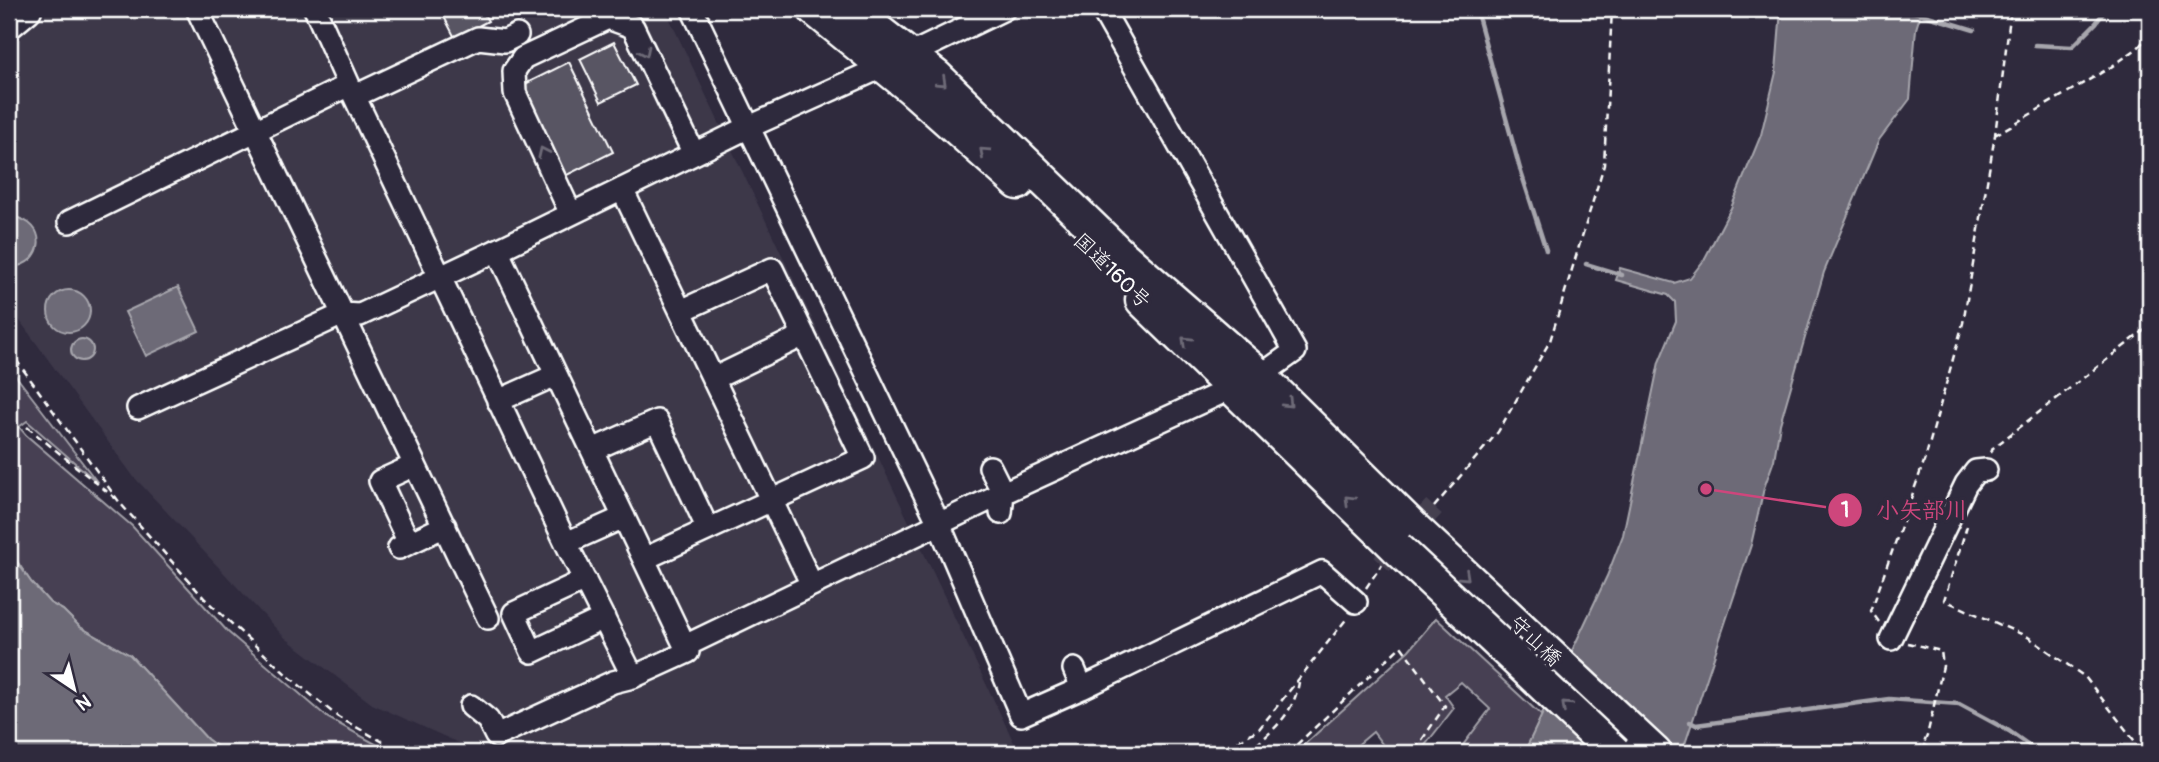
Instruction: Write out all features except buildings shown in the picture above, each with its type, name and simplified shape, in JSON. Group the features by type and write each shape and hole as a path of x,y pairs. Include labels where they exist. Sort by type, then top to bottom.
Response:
{"highway":[{"name":"国道160号","path":"814,9 897,60 936,76 1120,254 1261,376 1407,537"},
{"name":"国道160号","path":"850,9 897,60 1054,215 1227,381 1407,537"},
{"name":"守山橋","path":"1407,537 1615,753"},
{"name":"守山橋","path":"1407,537 1655,753"}],"main road":[{"path":"9,24 27,9"}],"street":[{"path":"197,9 488,618"},
{"path":"315,9 498,401 633,677"},
{"path":"692,9 940,524 1021,715 1078,678 1322,572 1356,602"},
{"path":"138,408 343,314 360,315 748,127 780,117 1004,9"},
{"path":"1102,9 1295,351 1261,376"},
{"path":"69,222 255,129 478,38 505,41 522,48 608,18 633,27 694,154"},
{"path":"522,48 513,71 515,93 571,214"},
{"path":"622,189 812,585"},
{"path":"471,706 488,720 496,736 613,682 633,677 688,652 497,250"},
{"path":"643,559 863,458 772,269 681,311"},
{"path":"713,379 804,335"},
{"path":"498,401 556,375"},
{"path":"685,646 940,524 1002,503 1219,394 1227,381"},
{"path":"592,450 657,421 708,529"},
{"path":"415,465 380,481 404,545 445,526"},
{"path":"990,467 1002,503"},
{"path":"1891,639 1966,484 1976,471 1986,470"},
{"path":"566,543 624,517"},
{"path":"585,580 514,613 532,652 604,618"}],"path":[{"path":"1217,753 1259,729 1345,624 1356,602 1407,537 1498,432 1550,341 1604,165 1612,9"},
{"path":"1909,753 1923,745 1927,736 1943,666 1941,651 1891,639 1871,611 1926,456 1963,323 1995,135 2011,9"},
{"path":"1995,135 2110,67 2138,48 2150,33"},
{"path":"1986,470 1993,448 2150,326"},
{"path":"9,350 120,503 205,599 287,675 338,717 404,753"},
{"path":"27,427 120,503"},
{"path":"1969,522 1944,600 2028,637 2085,677 2144,753"},
{"path":"1288,753 1401,646 1445,706 1413,753"},
{"path":"1247,753 1275,729 1296,700 1300,679"},
{"path":"1923,745 1941,753"}],"shaded area":[{"path":"51,9 665,9 1019,753 481,753 372,704 284,637 133,476 9,306 9,43"},
{"path":"1781,9 1922,9 1916,29 1910,99 1879,140 1824,272 1780,424 1774,460 1764,488 1751,545 1682,753 1524,753 1607,576 1623,535 1659,362 1676,321 1675,302 1668,295 1616,280 1620,268 1674,283 1690,278 1704,260 1731,208 1761,135 1776,72"},
{"path":"13,217 33,227 39,243 37,252 31,259 11,267 9,218"},
{"path":"178,287 199,331 146,356 125,312"},
{"path":"69,290 84,296 90,311 84,326 69,332 54,326 48,311 54,296"},
{"path":"82,339 90,342 93,350 90,358 82,361 74,358 71,350 74,342"},
{"path":"9,367 98,483 27,421 19,427 26,435 132,526 228,632 328,718 392,753 226,753 207,739 130,655 80,627 63,610 50,603 31,582 9,550"},
{"path":"9,550 31,582 50,603 63,610 80,627 130,655 207,739 226,753 20,753 9,744"},
{"path":"1436,618 1542,716 1524,753 1457,753 1490,709 1461,682 1445,695 1454,708 1419,753 1389,753 1373,732 1348,753 1295,753 1409,650"}],"waterway":[{"path":"1476,9 1520,169 1546,250"},
{"path":"1905,9 1974,30"},
{"path":"2035,45 2072,47 2106,9"},
{"path":"1586,264 1622,275"},
{"path":"1690,722 1696,725 1889,699 1959,704 2009,731 2040,753"}],"tunnel":[{"path":"1382,564 1434,507"}],"place":[{"name":"小矢部川","path":"1706,489"}]}
